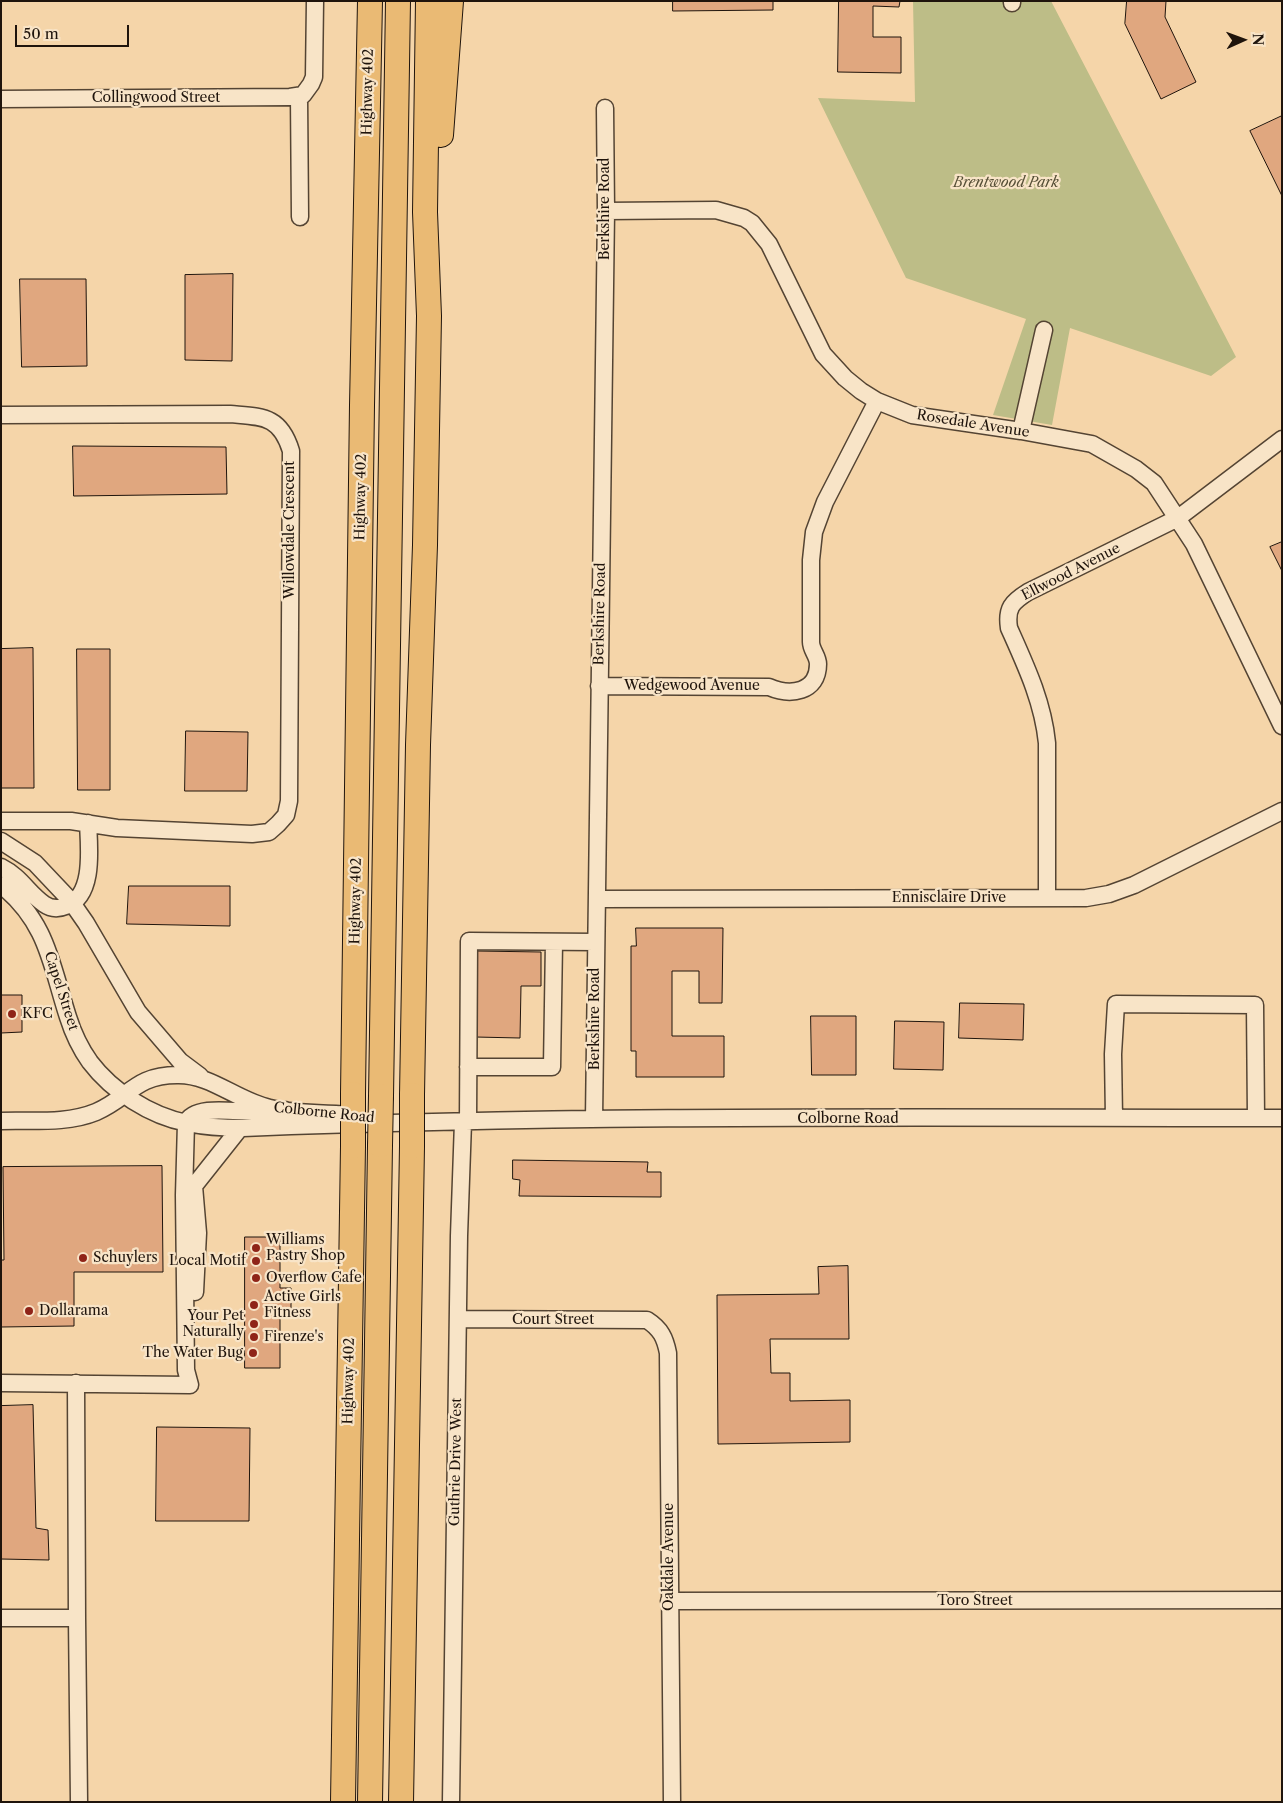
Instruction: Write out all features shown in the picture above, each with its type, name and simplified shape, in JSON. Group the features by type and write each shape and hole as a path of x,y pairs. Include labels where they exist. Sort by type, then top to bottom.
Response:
{"highway":[{"path":"356,1 353,216 362,405"},
{"name":"Highway 402","path":"343,1802 362,405 370,1"},
{"path":"398,1 396,1146 401,1802"},
{"path":"396,1095 413,1"},
{"path":"428,1 425,212 429,316"},
{"path":"396,1095 418,745 425,545 429,316 451,1"},
{"path":"370,1802 396,1146"},
{"path":"386,1802 396,1146"}],"street":[{"path":"300,216 303,93 314,77 315,1"},
{"name":"Collingwood Street","path":"1,99 303,93"},
{"name":"Berkshire Road","path":"594,1119 606,211 605,108"},
{"name":"Rosedale Avenue","path":"606,211 716,210 744,218 752,223 769,244 823,354 860,391 877,401 912,415 1021,431 1092,444 1136,469 1154,483 1194,544 1282,726"},
{"path":"1021,431 1044,330"},
{"name":"Wedgewood Avenue","path":"599,686 769,687 783,692 790,692 810,685 818,664 811,648 811,560 814,532 826,502 877,401"},
{"name":"Willowdale Crescent","path":"1,415 230,414 266,419 276,425 286,436 291,451 289,801 286,815 268,832 252,834 117,828 88,822"},
{"name":"Ellwood Avenue","path":"1047,898 1046,728 1037,692 1009,628 1008,618 1012,603 1028,592 1178,518 1282,439"},
{"name":"Ennisclaire Drive","path":"597,899 1086,898 1120,890 1282,811"},
{"path":"1,822 88,822 86,882 81,893 72,904 62,908 52,908 45,905 15,874 1,867"},
{"path":"1,840 34,863 72,904 86,924 126,993 148,1024 180,1061 196,1074 212,1083"},
{"name":"Capel Street","path":"1,885 34,921 44,937 68,1018 80,1047 100,1074 124,1094"},
{"name":"Guthrie Drive West","path":"451,1802 458,1319 468,1067 469,941 554,942"},
{"path":"468,1067 552,1067 554,942 596,942"},
{"path":"1114,1118 1116,1004 1256,1005 1256,1118"},
{"name":"Colborne Road","path":"1,1121 70,1119 106,1107 140,1083 158,1076 187,1075 212,1083 252,1103 270,1108 415,1122"},
{"name":"Colborne Road","path":"124,1094 161,1115 186,1123 216,1128 594,1119 1282,1118"},
{"path":"70,1119 96,1116 123,1106 138,1108 161,1115"},
{"path":"1,1383 190,1385 186,1370 184,1195 186,1123 191,1116 206,1111 257,1112 285,1110"},
{"path":"186,1370 197,1352 195,1295 198,1233 194,1186 240,1128"},
{"name":"Court Street","path":"458,1319 647,1320"},
{"name":"Oakdale Avenue","path":"647,1320 665,1337 668,1353 672,1802"},
{"path":"76,1383 79,1802"},
{"name":"Toro Street","path":"669,1601 1282,1600"},
{"path":"1,1618 77,1618"}],"green space":[{"name":"Brentwood Park","path":"913,1 1051,1 1236,357 1211,376 1070,328 1052,425 993,415 1026,319 906,278 818,98 915,102"}],"building":[{"path":"673,1 773,1 773,10 673,11"},
{"path":"839,1 900,1 899,7 873,6 873,37 901,37 901,73 838,72"},
{"path":"1127,1 1166,1 1165,17 1196,82 1161,99 1125,24"},
{"path":"1282,116 1282,196 1250,131"},
{"path":"233,274 232,361 185,360 185,275"},
{"path":"20,279 86,279 87,366 22,367"},
{"path":"73,446 226,447 227,494 74,496"},
{"path":"1282,542 1282,571 1270,547"},
{"path":"33,648 34,788 1,788 1,649"},
{"path":"77,649 110,649 110,790 78,790"},
{"path":"186,731 248,732 247,791 185,791"},
{"path":"129,886 230,886 230,926 127,924"},
{"path":"636,928 723,928 722,1003 699,1003 699,971 672,971 672,1036 724,1036 724,1077 636,1077 636,1051 631,1051 631,946 636,946"},
{"path":"477,951 541,952 541,986 521,986 520,1038 475,1037"},
{"name":"KFC","path":"1,995 22,995 22,1032 1,1033"},
{"path":"960,1003 1024,1004 1023,1040 959,1038"},
{"path":"811,1016 856,1016 856,1075 812,1075"},
{"path":"895,1021 944,1022 943,1070 894,1069"},
{"path":"513,1160 648,1162 647,1172 661,1172 661,1197 519,1196 520,1180 513,1179"},
{"path":"162,1166 163,1272 74,1272 74,1326 1,1327 1,1260 4,1260 3,1167"},
{"path":"245,1237 280,1237 280,1288 291,1288 291,1318 280,1318 280,1368 245,1368"},
{"path":"848,1266 849,1339 770,1339 771,1373 790,1373 790,1401 850,1400 850,1442 718,1444 717,1295 819,1294 818,1267"},
{"path":"33,1405 36,1528 48,1530 49,1560 1,1559 1,1406"},
{"path":"157,1427 250,1428 249,1521 156,1521"}],"place":[{"name":"KFC","path":"12,1014"},
{"name":"Williams Pastry Shop","path":"256,1248"},
{"name":"Schuylers","path":"83,1258"},
{"name":"Local Motif","path":"256,1261"},
{"name":"Overflow Cafe","path":"256,1278"},
{"name":"Active Girls Fitness","path":"254,1305"},
{"name":"Dollarama","path":"29,1311"},
{"name":"Your Pet Naturally","path":"254,1324"},
{"name":"Firenze's","path":"254,1337"},
{"name":"The Water Bug","path":"253,1353"}]}
